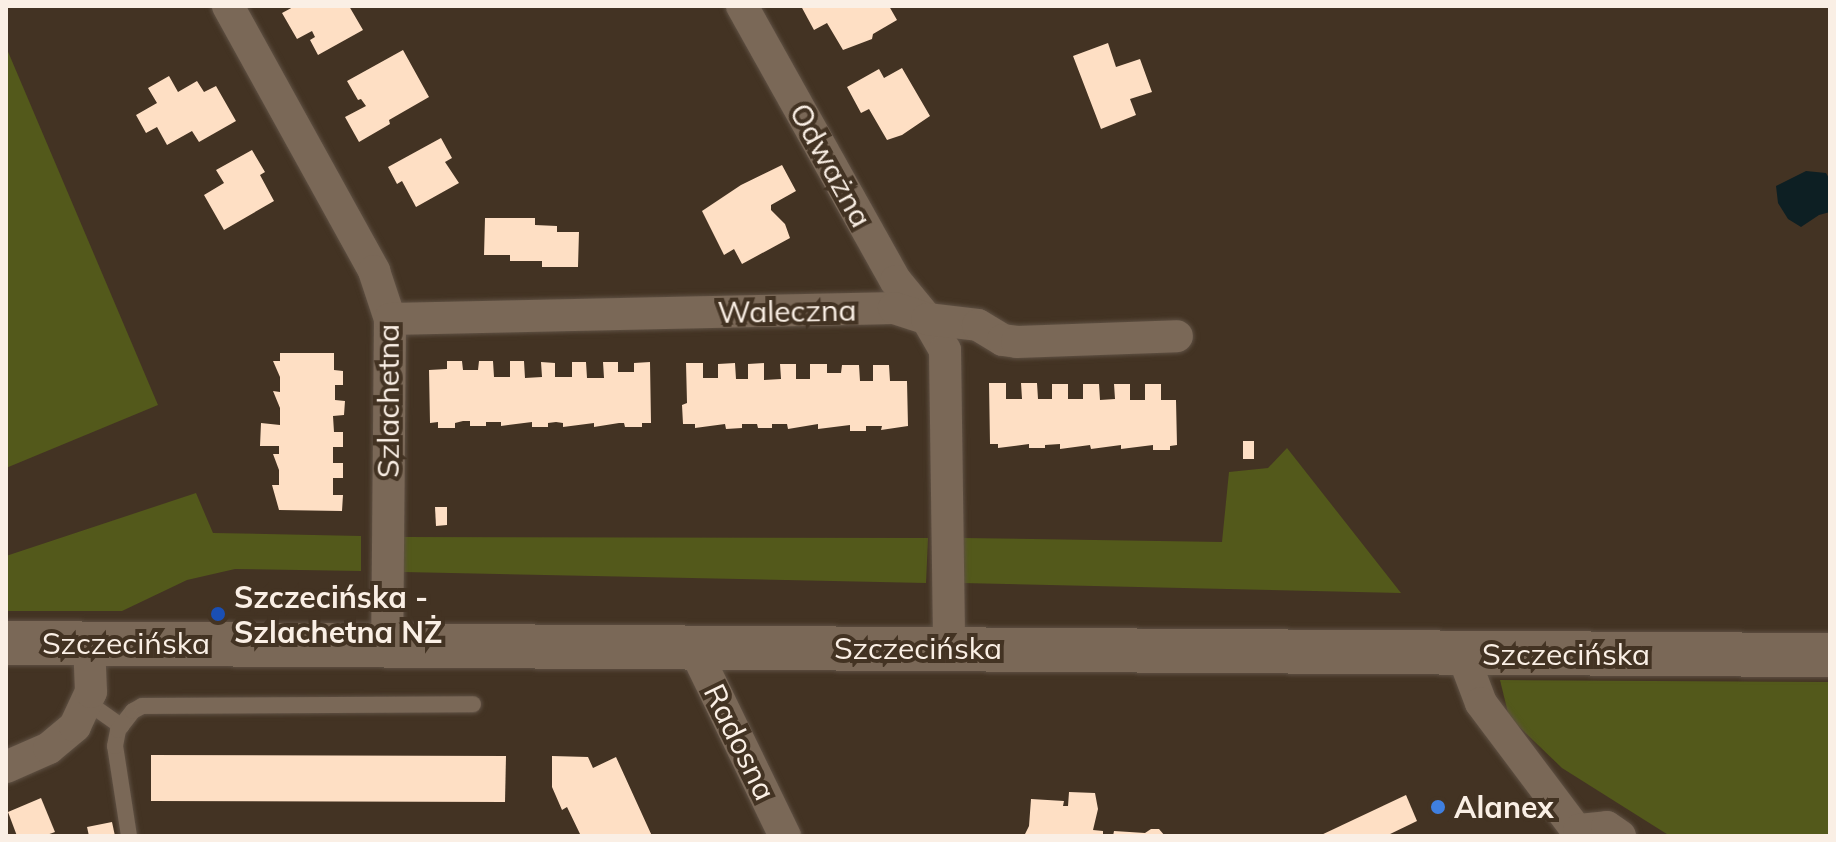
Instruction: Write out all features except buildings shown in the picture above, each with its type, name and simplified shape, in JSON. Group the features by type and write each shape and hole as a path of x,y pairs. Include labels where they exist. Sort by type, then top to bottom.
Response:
{"main road":[{"name":"Szczecińska","path":"6,643 1830,655"}],"street":[{"name":"Szlachetna","path":"228,6 374,271 390,319 387,645"},
{"name":"Odważna","path":"742,6 896,281 927,319"},
{"name":"Waleczna","path":"390,319 894,308 927,319 978,325 1003,340 1017,342 1177,336"},
{"path":"927,319 945,350 947,368 949,648"},
{"path":"6,767 49,748 75,726 91,692 89,643"},
{"name":"Radosna","path":"694,648 785,836"},
{"path":"1462,653 1481,703 1580,833 1607,827 1620,836"}],"lane":[{"path":"87,702 121,726"},
{"path":"129,836 115,746 121,726 133,711 154,704 473,704"}],"green space":[{"path":"6,47 158,405 6,468"},
{"path":"1287,448 1401,593 962,583 963,538 1222,542 1229,472 1268,468"},
{"path":"196,493 213,533 361,536 361,571 235,569 187,580 122,611 6,611 6,556"},
{"path":"403,537 928,538 926,583 403,572"},
{"path":"1500,680 1830,682 1830,836 1670,836 1562,768 1509,717"}],"shaded area":[{"path":"1806,171 1826,173 1830,180 1830,212 1801,227 1788,219 1778,203 1776,186"}],"place":[{"name":"Szczecińska - Szlachetna NŻ","path":"218,614"},
{"name":"Alanex","path":"1438,807"}]}
